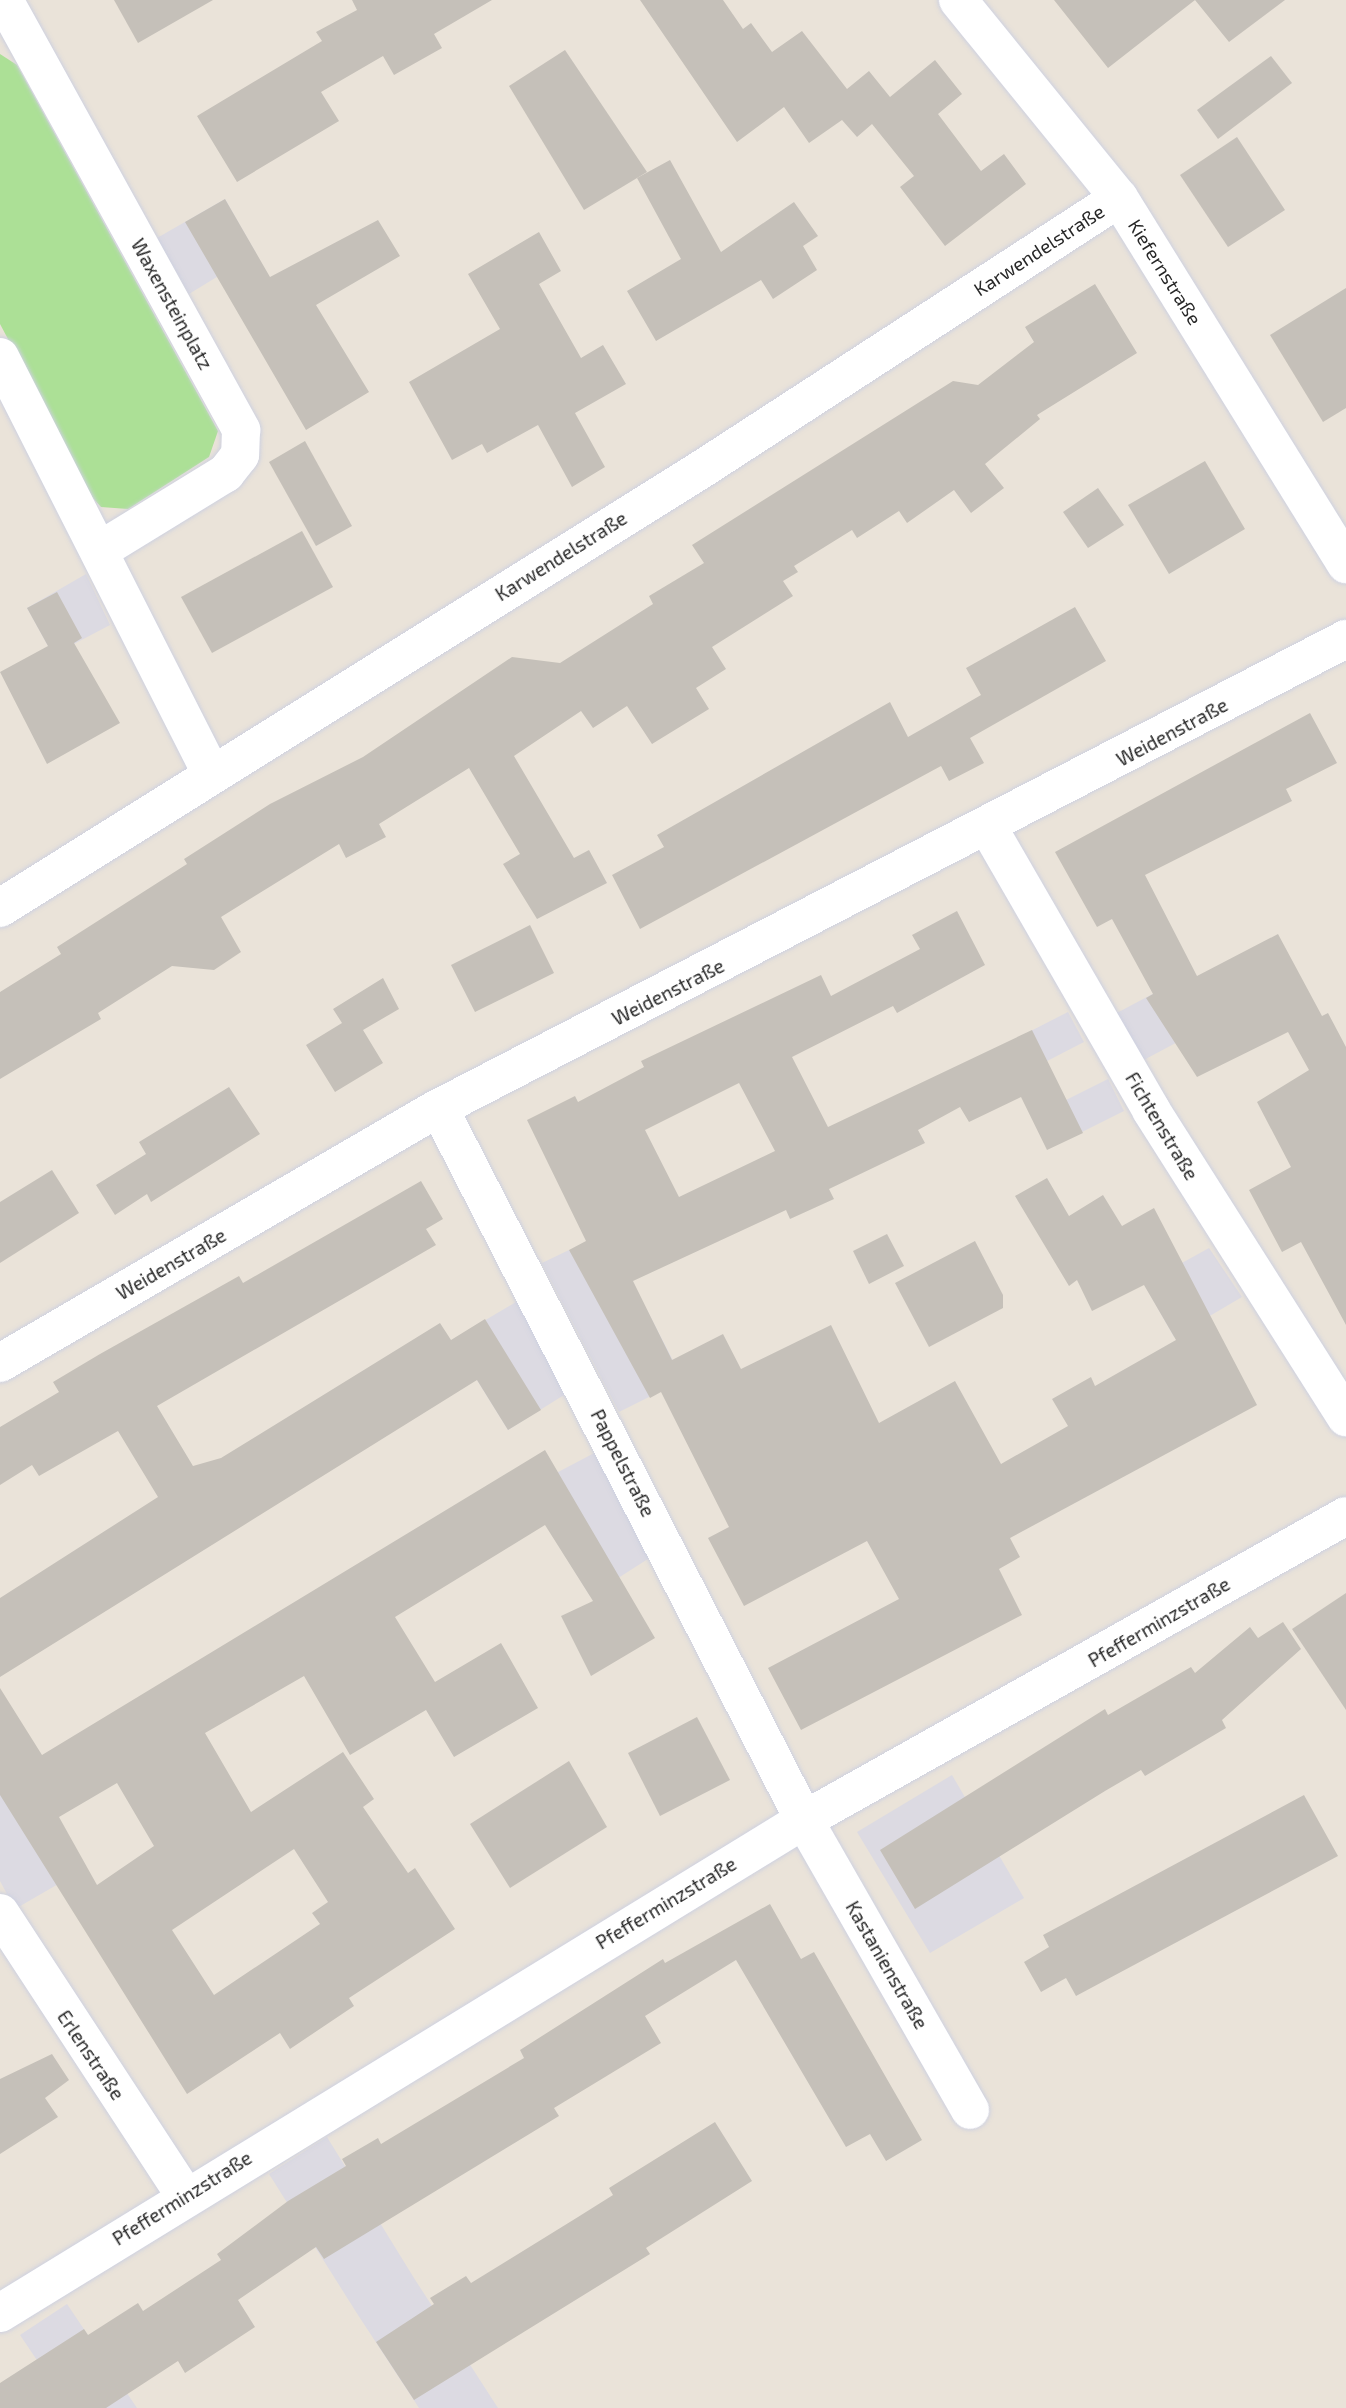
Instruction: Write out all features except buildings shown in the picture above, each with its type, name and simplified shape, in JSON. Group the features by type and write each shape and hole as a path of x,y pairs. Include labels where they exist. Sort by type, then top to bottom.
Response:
{"street":[{"name":"Kiefernstraße","path":"958,0 1119,198 1346,564"},
{"name":"Waxensteinplatz","path":"10,8 241,430 240,455 226,473 102,549"},
{"name":"Karwendelstraße","path":"0,908 210,771 702,469 1119,198"},
{"path":"0,357 102,549 210,771"},
{"name":"Weidenstraße","path":"0,1363 439,1108 989,829 1346,639"},
{"name":"Fichtenstraße","path":"989,829 1151,1110 1346,1417"},
{"name":"Pappelstraße","path":"439,1108 804,1820"},
{"name":"Pfefferminzstraße","path":"0,2313 184,2196 804,1820 1346,1516"},
{"name":"Kastanienstraße","path":"804,1820 970,2110"},
{"name":"Erlenstraße","path":"0,1913 184,2196"}],"shaded area":[{"path":"225,199 256,253 189,294 157,238"},
{"path":"86,574 110,625 53,655 27,608"},
{"path":"1177,981 1202,1029 1140,1062 1113,1015"},
{"path":"1068,1012 1084,1042 1014,1078 999,1047"},
{"path":"1108,1079 1124,1111 1048,1149 1032,1117"},
{"path":"1209,1248 1242,1297 1174,1337 1144,1284"},
{"path":"569,1250 647,1310 683,1380 619,1412 542,1263"},
{"path":"521,1299 572,1390 508,1430 452,1340"},
{"path":"600,1450 651,1557 590,1596 524,1490"},
{"path":"952,1775 1024,1898 930,1953 857,1832"},
{"path":"0,1794 86,1868 15,1909 0,1881"},
{"path":"327,2137 498,2408 419,2408 269,2174"},
{"path":"67,2304 137,2408 69,2408 20,2335"}],"green space":[{"path":"0,54 17,65 218,431 209,457 128,509 101,507 92,497 0,324"}]}
